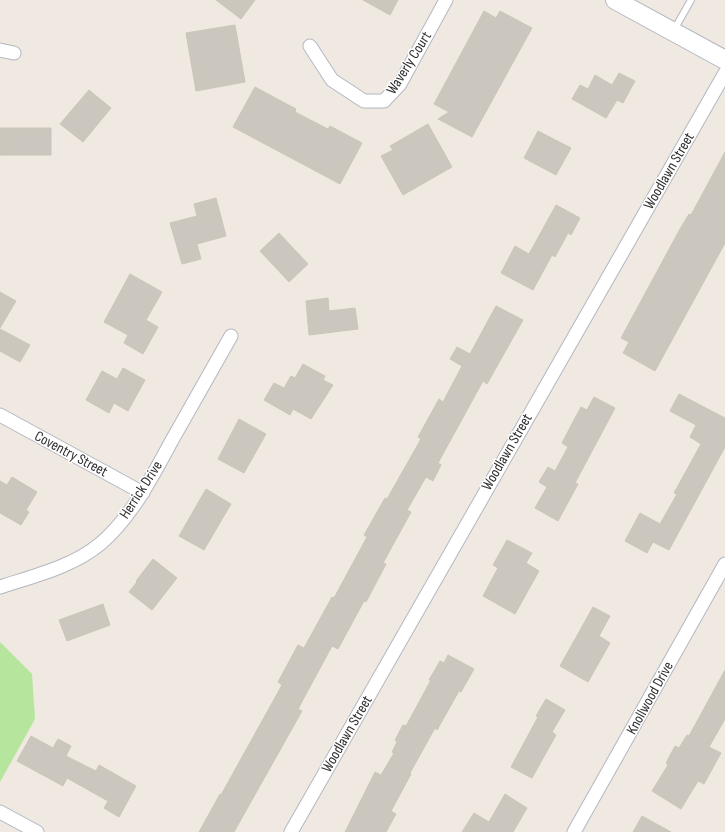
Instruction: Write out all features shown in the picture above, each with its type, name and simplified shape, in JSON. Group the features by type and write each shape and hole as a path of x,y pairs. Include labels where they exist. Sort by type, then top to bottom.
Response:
{"main road":[{"path":"615,0 725,60"}],"street":[{"name":"Waverly Court","path":"310,46 332,80 364,101 384,101 400,84 446,0"},
{"path":"0,50 14,53"},
{"name":"Woodlawn Street","path":"291,832 725,73"},
{"name":"Herrick Drive","path":"0,587 52,570 75,560 113,532 143,493 230,336"},
{"name":"Coventry Street","path":"0,415 143,493"},
{"name":"Knollwood Drive","path":"574,832 725,564"},
{"path":"0,812 22,828 37,832"}],"lane":[{"path":"673,32 691,0"}],"green space":[{"path":"0,642 32,674 35,719 0,782"}],"building":[{"path":"216,0 255,0 241,19"},
{"path":"363,0 398,0 390,15"},
{"path":"484,11 496,18 500,11 532,28 472,137 438,119 449,112 434,104"},
{"path":"235,25 245,82 196,91 186,33"},
{"path":"619,73 635,81 623,103 617,100 606,118 572,99 580,85 588,89 595,75 612,85"},
{"path":"255,87 296,109 295,112 328,129 330,126 362,143 340,184 233,127"},
{"path":"89,90 111,108 83,142 60,124"},
{"path":"428,124 452,167 403,195 381,156 393,150 390,146"},
{"path":"0,128 51,128 51,155 0,155"},
{"path":"538,131 571,148 556,175 524,158"},
{"path":"725,152 725,243 655,371 623,353 629,342 621,338 680,229 689,214 691,215"},
{"path":"216,198 226,236 197,244 201,259 182,264 170,223 197,216 194,204"},
{"path":"556,205 580,218 571,235 568,233 555,257 552,255 533,290 501,273 515,246 529,254"},
{"path":"279,233 308,264 289,282 260,251"},
{"path":"130,274 162,292 146,320 158,327 143,354 124,343 128,335 104,322"},
{"path":"0,292 16,301 0,328"},
{"path":"328,298 329,311 355,308 358,329 309,335 306,301"},
{"path":"496,306 523,320 487,384 483,381 438,463 441,465 433,481 426,477 407,510 411,512 383,563 386,564 366,602 364,601 338,649 332,646 298,709 302,711 234,832 199,832 282,685 278,682 298,645 304,648 332,597 334,598 367,537 364,535 385,498 387,499 421,439 418,437 439,399 443,402 462,366 450,359 457,347 470,354"},
{"path":"0,329 30,345 20,362 0,351"},
{"path":"303,364 325,376 323,380 333,385 311,419 293,409 290,415 264,400 274,383 284,388 291,376 295,378"},
{"path":"123,368 145,380 128,411 114,403 109,413 86,400 102,371 117,379"},
{"path":"679,394 725,418 725,447 669,550 653,542 647,553 625,541 640,513 660,524 677,494 674,493 701,444 690,437 696,425 670,411"},
{"path":"594,397 615,408 575,483 578,484 558,521 535,508 547,487 539,482 548,467 555,471 568,447 562,443 574,420 581,407 587,410"},
{"path":"239,419 266,434 244,473 218,459"},
{"path":"12,477 37,492 26,510 29,512 21,525 0,513 0,481 7,485"},
{"path":"206,489 231,504 204,550 179,536"},
{"path":"507,540 532,553 526,563 539,571 515,614 483,596 498,568 493,565"},
{"path":"153,559 177,578 152,610 129,592"},
{"path":"103,604 110,625 67,641 59,620"},
{"path":"593,607 610,616 599,636 610,643 588,682 560,666"},
{"path":"448,655 474,669 461,692 459,691 437,730 435,728 410,773 411,774 391,811 396,814 386,832 345,832 375,772 381,775 394,753 392,752 397,742 395,740 403,725 406,726 440,661 444,663"},
{"path":"725,670 725,719 709,747 721,753 704,784 698,781 681,809 652,791 668,765 666,763 675,746 679,748 687,735 689,736"},
{"path":"546,699 565,710 552,732 556,735 532,778 511,767"},
{"path":"31,736 53,748 58,739 71,746 66,756 96,771 99,765 136,786 119,817 104,808 108,801 67,778 63,786 17,761"},
{"path":"505,794 527,808 513,832 462,832 474,813 489,822"},
{"path":"642,816 671,832 633,832"}]}
